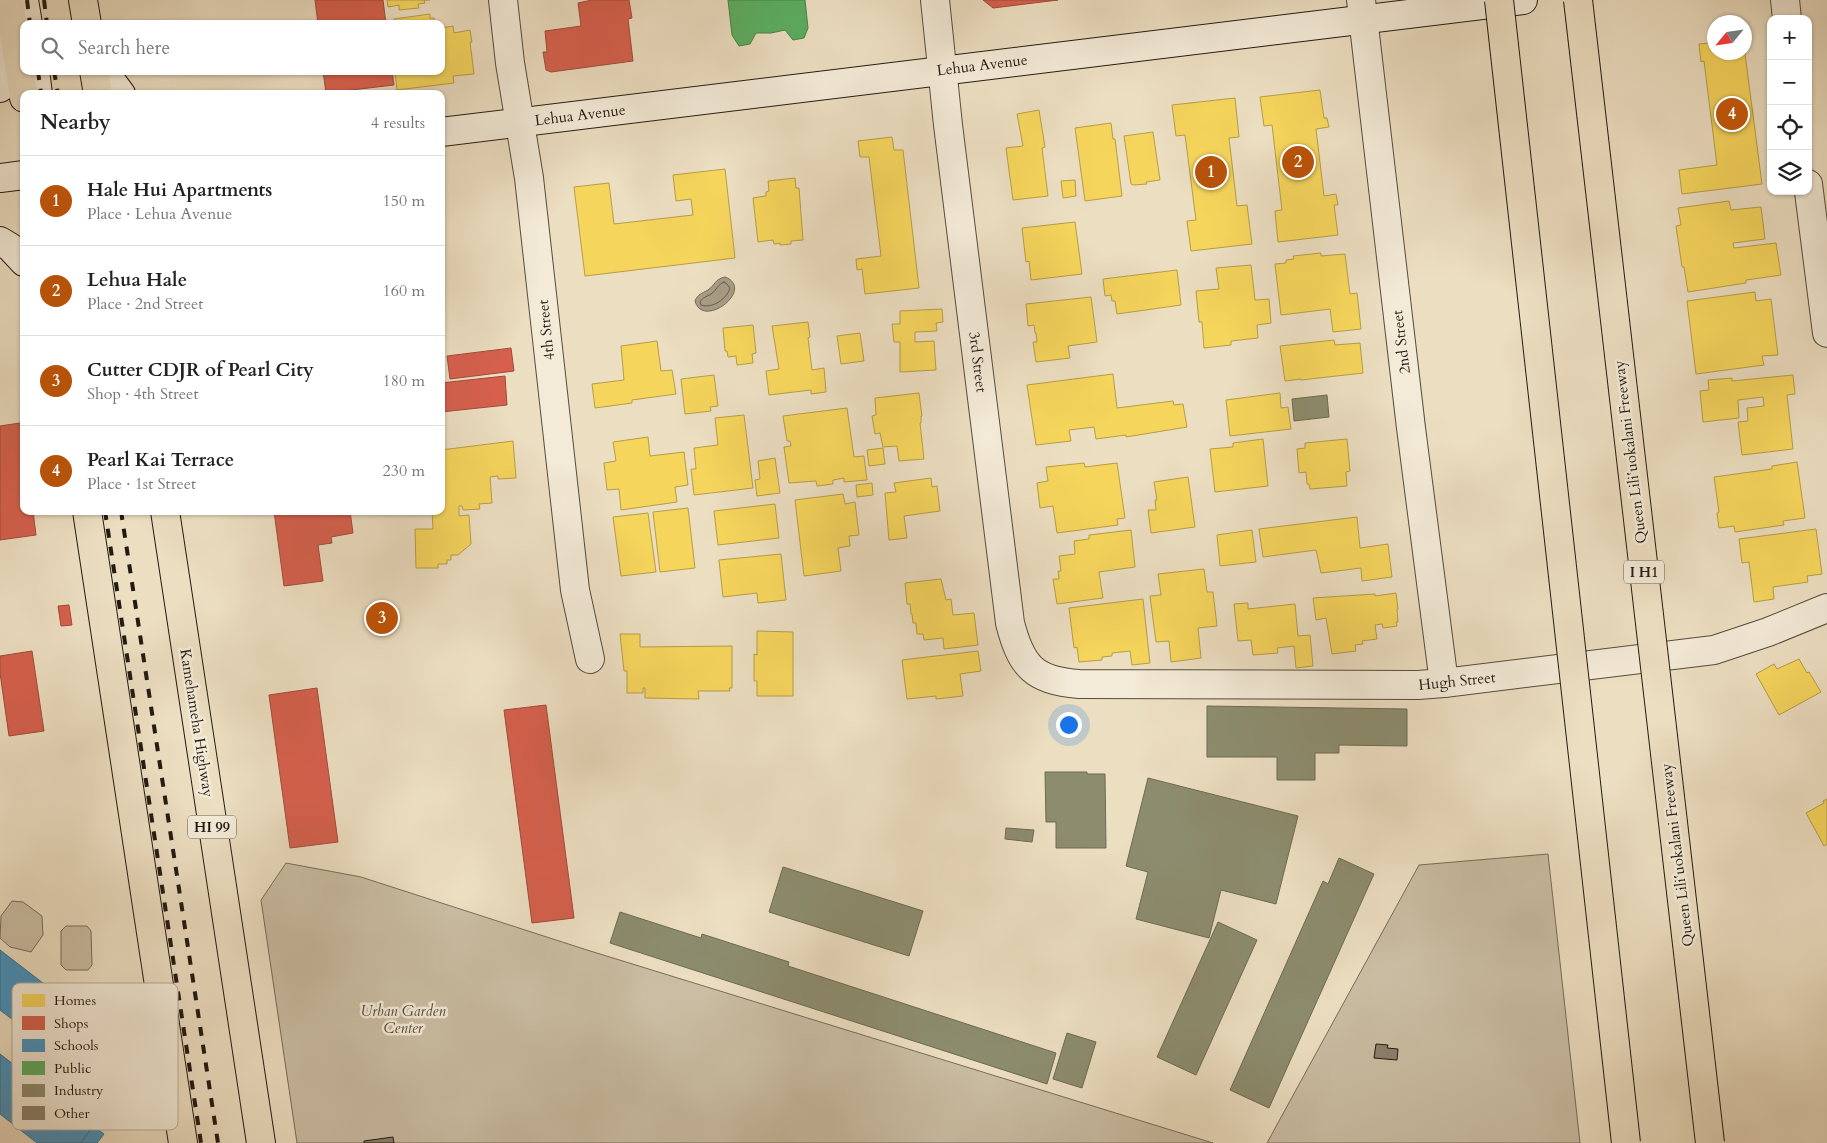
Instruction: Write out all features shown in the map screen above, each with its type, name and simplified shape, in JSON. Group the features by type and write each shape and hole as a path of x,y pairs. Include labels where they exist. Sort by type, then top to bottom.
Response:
{"main road":[{"path":"8,0 20,27"},
{"path":"83,0 86,20"},
{"path":"1499,0 1626,1143"},
{"name":"Queen Liliʻuokalani Freeway","path":"1578,0 1710,1143"},
{"path":"23,75 24,90"},
{"path":"95,75 97,90"},
{"path":"88,515 159,983"},
{"name":"Kamehameha Highway","path":"166,515 261,1143"},
{"path":"178,1110 183,1143"}],"street":[{"path":"22,20 24,0"},
{"name":"4th Street","path":"503,0 510,63 529,178 575,590 590,659"},
{"name":"3rd Street","path":"934,0 1010,623 1019,652 1037,674 1059,682 1078,684"},
{"name":"Lehua Avenue","path":"445,131 942,70 1362,10 1523,0"},
{"path":"1785,0 1787,15"},
{"name":"2nd Street","path":"1362,10 1409,418 1444,683"},
{"path":"0,88 20,32"},
{"path":"36,75 37,90"},
{"path":"107,75 118,90"},
{"path":"0,178 20,176"},
{"path":"1809,195 1827,332"},
{"path":"0,241 10,247 20,258"},
{"name":"Hugh Street","path":"1078,684 1418,685 1444,683 1714,650 1768,632 1827,608"}],"green space":[{"path":"1548,854 1580,1143 1267,1143 1419,865"},
{"name":"Urban Garden Center","path":"286,863 361,877 587,950 1213,1143 297,1143 261,900"},
{"path":"12,901 23,902 42,916 43,935 31,952 10,947 0,938 1,916"},
{"path":"66,926 87,926 91,931 92,965 88,970 66,970 61,965 61,931"}],"water":[{"path":"725,277 733,283 735,290 731,298 716,309 707,311 700,309 695,301 697,297 708,290 719,279"}],"building: Homes":[{"path":"387,0 424,0 425,3 418,4 419,8 399,10 399,5 388,7"},
{"path":"430,14 430,18 434,18 434,20 394,20"},
{"path":"453,26 454,33 470,30 474,74 453,76 454,83 397,90 395,75 445,75 445,27"},
{"path":"1707,43 1707,60 1746,60 1762,184 1682,194 1679,170 1717,165 1704,61 1701,62 1699,44"},
{"path":"1320,90 1324,118 1327,118 1329,127 1316,129 1324,196 1336,194 1338,205 1334,205 1338,235 1278,242 1275,211 1282,210 1272,125 1264,126 1260,97"},
{"path":"1235,98 1239,137 1229,138 1237,206 1247,205 1252,244 1191,251 1187,221 1196,220 1185,135 1176,136 1172,105"},
{"path":"1039,110 1045,147 1042,148 1048,196 1013,200 1006,148 1023,146 1017,114"},
{"path":"1111,123 1113,139 1115,139 1122,196 1085,201 1075,128"},
{"path":"1153,132 1160,180 1146,182 1147,184 1133,185 1131,184 1124,136"},
{"path":"892,137 894,150 903,150 919,288 865,294 862,269 857,270 856,259 881,256 869,157 860,157 858,141"},
{"path":"725,169 735,258 585,276 574,187 609,183 614,224 693,215 691,199 676,201 673,175"},
{"path":"795,178 796,188 799,188 803,240 791,241 791,244 780,245 780,243 774,244 773,240 758,242 753,198 766,196 766,192 769,191 768,181"},
{"path":"1075,180 1076,196 1063,198 1061,181"},
{"path":"1729,201 1731,210 1761,207 1765,239 1733,243 1734,248 1776,243 1781,275 1746,280 1746,283 1688,292 1676,226 1681,225 1678,208"},
{"path":"1075,222 1082,274 1031,280 1029,261 1026,262 1022,228"},
{"path":"1321,253 1321,256 1345,254 1350,294 1357,293 1361,329 1333,332 1330,309 1281,315 1275,264 1286,263 1286,260 1294,259 1293,256"},
{"path":"1251,265 1255,300 1269,299 1271,323 1257,325 1258,338 1231,341 1231,345 1204,348 1202,322 1199,322 1196,291 1219,289 1216,268"},
{"path":"1177,270 1181,305 1117,314 1115,301 1112,301 1111,295 1105,296 1103,279"},
{"path":"1755,292 1756,301 1771,299 1778,355 1762,356 1764,365 1696,374 1687,301"},
{"path":"1091,297 1097,342 1068,346 1070,358 1036,362 1033,342 1037,342 1036,333 1034,325 1028,326 1026,304"},
{"path":"942,309 943,322 936,323 937,331 915,332 915,342 934,341 936,370 900,372 900,342 894,342 892,324 900,324 900,311"},
{"path":"808,322 812,370 824,368 826,392 811,394 811,390 769,395 766,371 779,369 772,326"},
{"path":"753,325 756,353 752,354 753,363 737,365 736,356 728,357 727,351 725,351 723,328"},
{"path":"860,333 864,361 841,364 837,336"},
{"path":"1334,340 1335,345 1360,343 1363,373 1285,381 1280,346"},
{"path":"657,341 661,371 672,370 676,394 632,400 632,403 595,408 592,384 624,380 621,346"},
{"path":"1113,374 1117,408 1173,401 1174,405 1183,404 1187,427 1126,437 1126,435 1096,439 1094,427 1069,430 1071,441 1036,445 1027,385"},
{"path":"714,375 718,406 710,407 711,411 685,414 681,379"},
{"path":"1793,375 1795,394 1787,395 1793,449 1742,455 1738,422 1748,421 1747,408 1764,406 1763,397 1738,400 1739,418 1703,422 1700,391 1709,390 1708,380 1732,378 1732,381"},
{"path":"919,393 924,459 899,461 897,446 883,447 880,433 875,434 872,416 876,415 875,398"},
{"path":"1280,393 1281,408 1288,407 1291,429 1230,436 1226,400"},
{"path":"847,408 854,457 864,456 867,480 844,482 844,478 833,480 833,484 817,486 816,481 789,483 784,447 791,446 790,441 787,441 783,416"},
{"path":"744,415 753,488 694,495 691,469 696,469 694,448 718,445 715,418"},
{"path":"648,437 650,456 684,452 688,485 675,487 677,502 621,510 619,489 607,490 604,463 616,461 613,442"},
{"path":"1263,439 1268,486 1215,492 1210,449 1233,447 1233,443"},
{"path":"1347,439 1350,471 1346,472 1347,486 1310,489 1309,484 1307,484 1306,472 1299,473 1297,449 1305,448 1305,443"},
{"path":"513,441 516,478 498,479 498,476 490,477 492,503 479,504 480,509 463,510 462,506 459,506 459,516 469,515 471,544 458,555 451,555 451,560 447,560 447,564 438,564 438,568 416,568 415,529 433,529 432,515 445,515 445,450"},
{"path":"883,448 885,464 869,466 867,450"},
{"path":"775,458 780,493 757,496 755,480 760,479 758,461"},
{"path":"1797,462 1805,518 1783,521 1784,525 1735,532 1734,526 1719,528 1717,513 1719,512 1714,477 1772,469 1772,466"},
{"path":"1084,463 1085,467 1117,463 1125,518 1117,519 1118,525 1057,533 1053,506 1040,508 1037,483 1048,481 1046,467"},
{"path":"1188,477 1195,527 1151,533 1148,510 1156,510 1155,500 1157,500 1154,482"},
{"path":"931,478 932,487 937,486 940,511 904,516 907,538 889,540 885,493 896,492 894,483"},
{"path":"872,483 873,495 857,497 856,485"},
{"path":"843,494 845,504 855,502 859,535 849,536 850,546 838,548 841,571 804,576 795,500"},
{"path":"775,504 779,538 718,545 714,511"},
{"path":"688,508 695,568 660,572 653,512"},
{"path":"648,513 656,572 621,576 613,517"},
{"path":"1357,517 1360,548 1388,544 1392,577 1362,581 1361,568 1321,573 1316,550 1263,557 1259,529"},
{"path":"1816,529 1822,574 1807,576 1808,582 1773,587 1774,599 1754,602 1749,562 1742,563 1739,539"},
{"path":"1131,530 1135,567 1099,572 1103,598 1057,604 1053,579 1059,579 1058,571 1061,571 1059,556 1075,554 1074,541 1089,539 1089,535"},
{"path":"1252,530 1256,562 1220,566 1217,535"},
{"path":"781,554 786,600 758,603 757,593 723,597 719,560"},
{"path":"1204,569 1207,592 1213,592 1217,626 1198,628 1201,658 1171,662 1169,641 1156,642 1150,596 1161,595 1158,574"},
{"path":"941,579 946,600 951,599 953,615 974,613 978,645 944,649 943,638 924,640 923,634 917,634 916,623 913,623 910,604 907,604 905,583"},
{"path":"1396,593 1398,609 1397,626 1383,628 1382,624 1375,625 1377,639 1362,641 1363,644 1355,645 1356,651 1332,654 1326,618 1316,620 1313,598 1375,594 1375,596"},
{"path":"1143,599 1150,663 1132,665 1130,651 1112,653 1112,656 1102,657 1102,660 1079,662 1077,647 1074,648 1069,608"},
{"path":"1248,603 1248,609 1295,604 1298,636 1310,635 1313,666 1296,668 1294,646 1277,648 1278,653 1253,655 1251,640 1238,641 1234,604"},
{"path":"757,631 793,632 793,696 757,696 757,681 754,681 754,654 757,655"},
{"path":"620,634 640,634 640,647 732,646 732,688 729,688 730,691 698,691 699,699 645,698 645,688 643,688 643,693 627,693 627,671 624,671"},
{"path":"978,651 981,671 960,674 963,696 936,699 936,696 907,699 902,660"},
{"path":"1799,659 1821,692 1779,715 1756,674 1774,664 1777,669"},
{"path":"1827,799 1827,844 1824,846 1806,813 1824,803 1823,801"}],"building: Shops":[{"path":"315,0 383,0 386,20 318,20"},
{"path":"592,0 629,0 632,18 628,19 633,61 551,72 546,70 543,52 547,52 545,31 581,26 578,3"},
{"path":"983,0 1058,0 993,8"},
{"path":"324,75 393,75 394,85 352,90 326,90"},
{"path":"511,348 514,371 450,379 447,356"},
{"path":"505,376 507,405 445,412 445,383"},
{"path":"20,423 20,515 34,515 36,535 0,540 0,426"},
{"path":"275,515 351,515 353,533 331,537 332,543 318,545 323,581 284,586"},
{"path":"69,605 72,625 61,626 58,606"},
{"path":"32,651 44,731 9,736 0,673 0,656"},
{"path":"317,688 338,842 290,848 269,695"},
{"path":"546,705 574,918 532,923 504,710"}],"building: Schools":[{"path":"0,950 43,983 12,983 12,1019 0,1010"},
{"path":"0,1054 12,1063 12,1123 0,1114"},
{"path":"20,1130 90,1130 81,1143 37,1143"},
{"path":"90,1130 98,1130 104,1134 97,1143 81,1143"}],"building: Public":[{"path":"728,0 805,0 808,28 804,38 793,40 785,30 771,33 756,33 750,44 739,46 732,35"}],"building: Industry":[{"path":"1327,395 1329,417 1294,421 1292,399"},
{"path":"1207,706 1407,709 1407,746 1339,745 1339,753 1315,753 1315,780 1277,780 1277,757 1207,757"},
{"path":"1045,772 1105,774 1106,848 1056,848 1056,822 1046,822"},
{"path":"1148,778 1298,816 1276,904 1221,890 1209,938 1136,919 1148,872 1126,866"},
{"path":"1006,828 1034,830 1032,842 1005,839"},
{"path":"1339,858 1374,874 1269,1108 1230,1090 1323,881 1328,884"},
{"path":"783,867 923,911 909,956 769,912"},
{"path":"620,912 701,938 702,934 789,962 788,966 1056,1053 1047,1084 610,943"},
{"path":"1218,922 1257,940 1196,1075 1157,1057"},
{"path":"1067,1033 1096,1042 1082,1088 1053,1079"}],"building: Other":[{"path":"1376,1044 1388,1045 1387,1048 1398,1049 1397,1060 1374,1058"},
{"path":"393,1137 394,1143 364,1143 364,1141"}],"railway":[{"path":"27,0 30,20"},
{"path":"44,0 46,20"},
{"path":"39,75 40,90"},
{"path":"55,75 57,90"},
{"path":"106,515 177,983"},
{"path":"122,515 218,1143"},
{"path":"178,992 201,1143"}],"place":[{"name":"Pearl Kai Terrace","path":"1732,114"},
{"name":"Lehua Hale","path":"1298,162"},
{"name":"Hale Hui Apartments","path":"1211,172"},
{"name":"Cutter CDJR of Pearl City","path":"382,618"}]}
